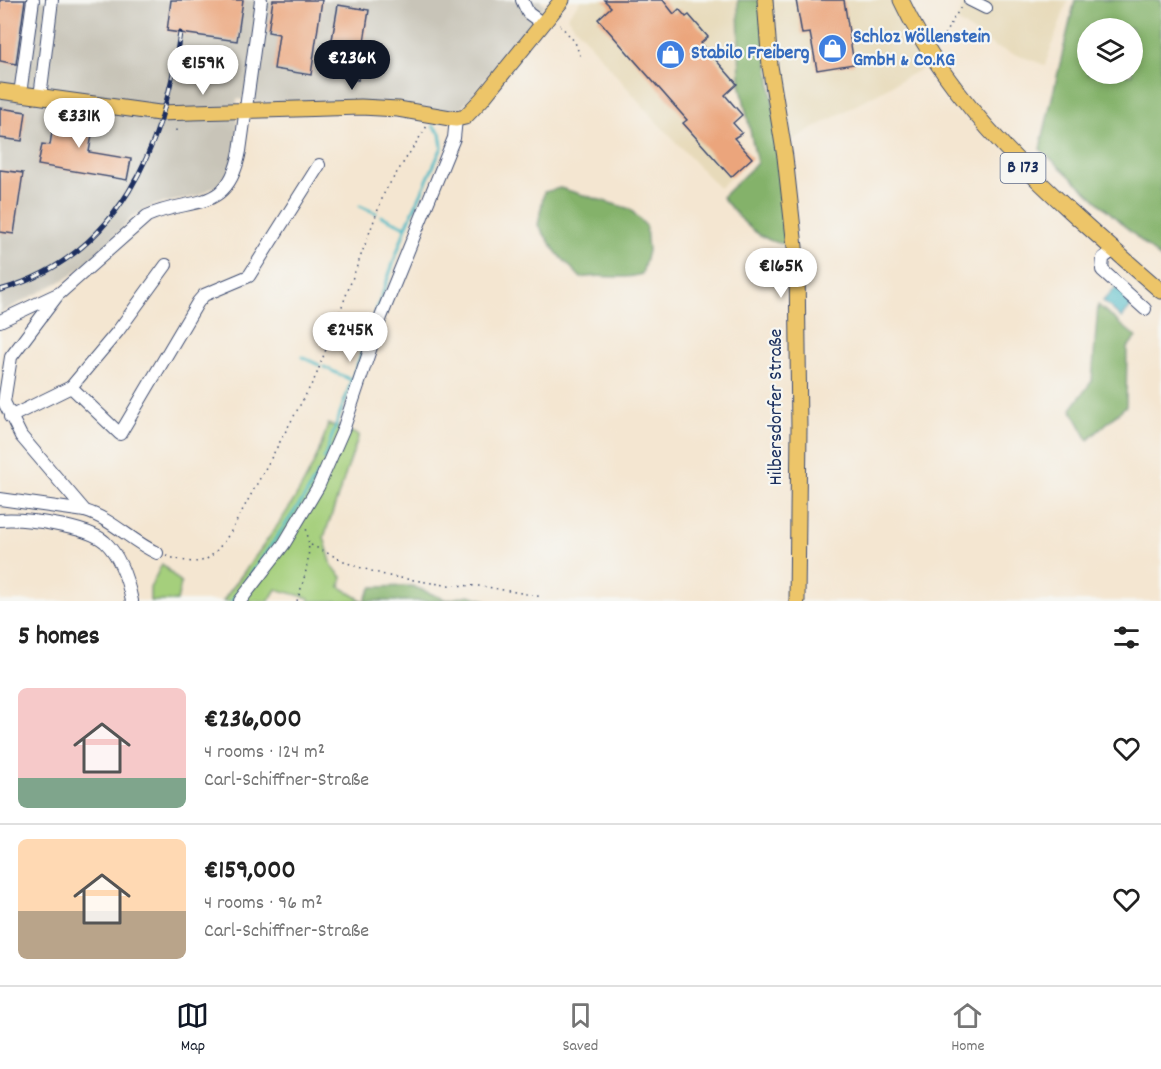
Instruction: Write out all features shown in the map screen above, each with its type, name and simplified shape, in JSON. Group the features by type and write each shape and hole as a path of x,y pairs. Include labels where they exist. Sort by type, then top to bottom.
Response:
{"main road":[{"path":"0,91 159,112 247,112 361,107 456,119 465,117 474,107 562,0"},
{"name":"Hilbersdorfer Straße","path":"765,0 770,66 782,135 797,266 800,429 797,601"},
{"name":"B 173","path":"901,0 931,51 981,119 1029,175 1161,291"}],"street":[{"path":"20,94 33,0"},
{"path":"40,97 52,0"},
{"path":"85,511 21,436 10,417 4,402 11,357 60,293 147,216 157,211 195,205 220,192 228,184 238,163 261,0"},
{"path":"522,0 528,13 547,20"},
{"path":"968,0 986,8"},
{"path":"240,601 302,516 318,487 342,430 381,317 454,138 456,119"},
{"path":"71,387 120,434 198,302 204,295 249,276 319,165"},
{"path":"1114,250 1103,258 1102,270 1145,309"},
{"path":"10,417 71,387 118,332 166,265"},
{"path":"0,321 60,293"},
{"path":"60,507 68,503 69,494"},
{"path":"132,601 123,570 107,543 97,536 43,522 5,520 6,499 100,515 137,543 161,554"}],"path":[{"path":"931,51 943,40 968,0"},
{"path":"547,20 575,42 581,59"},
{"path":"161,554 188,563 204,561 214,555 236,523 316,376 385,191 428,126 430,114"},
{"path":"297,601 308,568 311,544 302,516"},
{"path":"311,544 352,565 388,576 445,585 481,586 543,597"}],"shaded area":[{"path":"0,0 540,0 545,5 462,108 456,111 273,104 237,99 237,152 231,167 219,184 198,196 154,205 133,216 96,256 69,277 0,313"},
{"path":"581,0 738,0 741,81 726,96 742,115 733,123 742,133 735,139 752,158 719,188 653,118 567,17"},
{"path":"769,0 891,0 908,39 930,64 791,141 777,77"},
{"path":"961,0 1068,0 1045,65 995,47 957,21 963,6"}],"green space":[{"path":"738,0 760,0 791,244 760,236 743,222 722,197 757,163 740,83"},
{"path":"1075,0 1161,0 1161,259 1040,149"},
{"path":"560,188 630,209 646,226 648,251 642,274 627,277 581,278 556,252 538,225 544,192"},
{"path":"1098,305 1136,337 1127,348 1126,406 1088,440 1071,409 1092,381"},
{"path":"328,424 359,435 324,537 332,566 342,577 340,587 363,601 309,601 309,598 276,589 269,601 223,601 297,495 320,449"},
{"path":"162,564 181,583 177,601 150,601 150,588"},
{"path":"412,586 447,600 469,595 488,601 364,601 372,587"}],"water":[{"path":"1116,287 1134,303 1122,318 1103,301"}],"building":[{"path":"0,0 25,0 16,64 0,61"},
{"path":"171,0 243,0 237,41 167,31"},
{"path":"273,0 322,0 311,75 274,69 279,34 268,32"},
{"name":"Stabilo Freiberg","path":"604,0 663,0 674,14 679,9 686,17 689,15 708,37 701,43 737,84 725,95 742,115 733,123 742,133 734,138 752,158 731,177 683,123 687,120 598,19 611,7"},
{"name":"Schloz Wöllenstein GmbH & Co.KG","path":"796,0 844,0 854,64 817,70 810,33 802,34"},
{"path":"338,5 369,10 358,80 326,74"},
{"path":"0,108 26,112 22,141 0,138"},
{"path":"55,111 95,117 89,152 131,159 127,180 38,165 42,144 50,145"},
{"path":"0,170 23,173 14,234 0,232"}],"waterway":[{"path":"324,459 406,227 442,147 440,133 433,126"},
{"path":"360,206 376,213"},
{"path":"381,216 406,227"},
{"path":"302,357 319,365"},
{"path":"324,367 351,380"},
{"path":"232,601 306,495 318,473"}],"railway":[{"path":"0,290 42,274 76,251 105,224 129,191 148,155 162,116 173,75 180,33"}],"place":[{"name":"Schloz Wöllenstein GmbH & Co.KG","path":"832,49"},
{"name":"Stabilo Freiberg","path":"670,54"}]}
